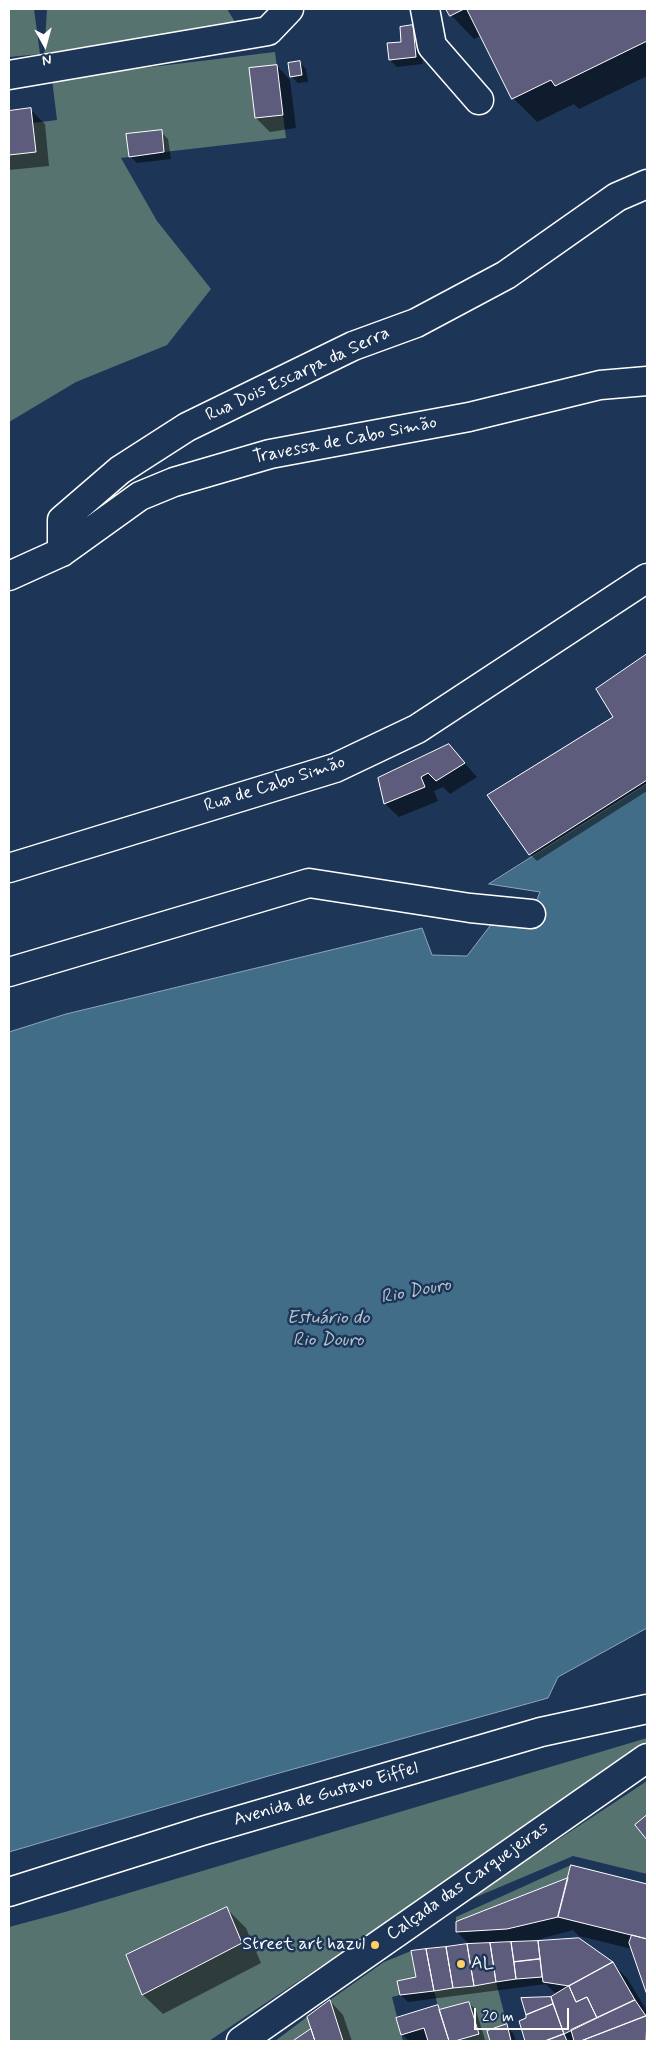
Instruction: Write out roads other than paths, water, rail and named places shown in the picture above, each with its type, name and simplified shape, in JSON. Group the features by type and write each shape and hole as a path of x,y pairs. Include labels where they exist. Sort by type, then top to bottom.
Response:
{"street":[{"path":"9,75 268,31 289,9"},
{"path":"426,9 432,46 479,100"},
{"name":"Rua Dois Escarpa da Serra","path":"62,552 62,520 120,470 178,433 353,346 416,322 506,275 617,197 647,184"},
{"name":"Travessa de Cabo Simão","path":"62,552 140,496 191,477 270,454 469,417 600,385 647,381"},
{"path":"9,576 62,552"},
{"name":"Rua de Cabo Simão","path":"9,868 336,768 416,729 647,578"},
{"path":"9,972 309,883 470,908 531,914"},
{"name":"Avenida de Gustavo Eiffel","path":"9,1892 202,1831 541,1732 647,1709"},
{"name":"Calçada das Carquejeiras","path":"241,2041 647,1758"}],"water":[{"name":"Estuário do Rio Douro","path":"647,784 647,1628 558,1677 548,1698 265,1777 9,1852 9,1032 66,1014 422,928 432,955 467,956 493,922 531,914 540,892 489,884"}],"place":[{"name":"Street art hazul","path":"375,1945"},
{"name":"AL","path":"461,1964"}],"water label":[{"name":"Rio Douro","path":"416,1292"}]}
